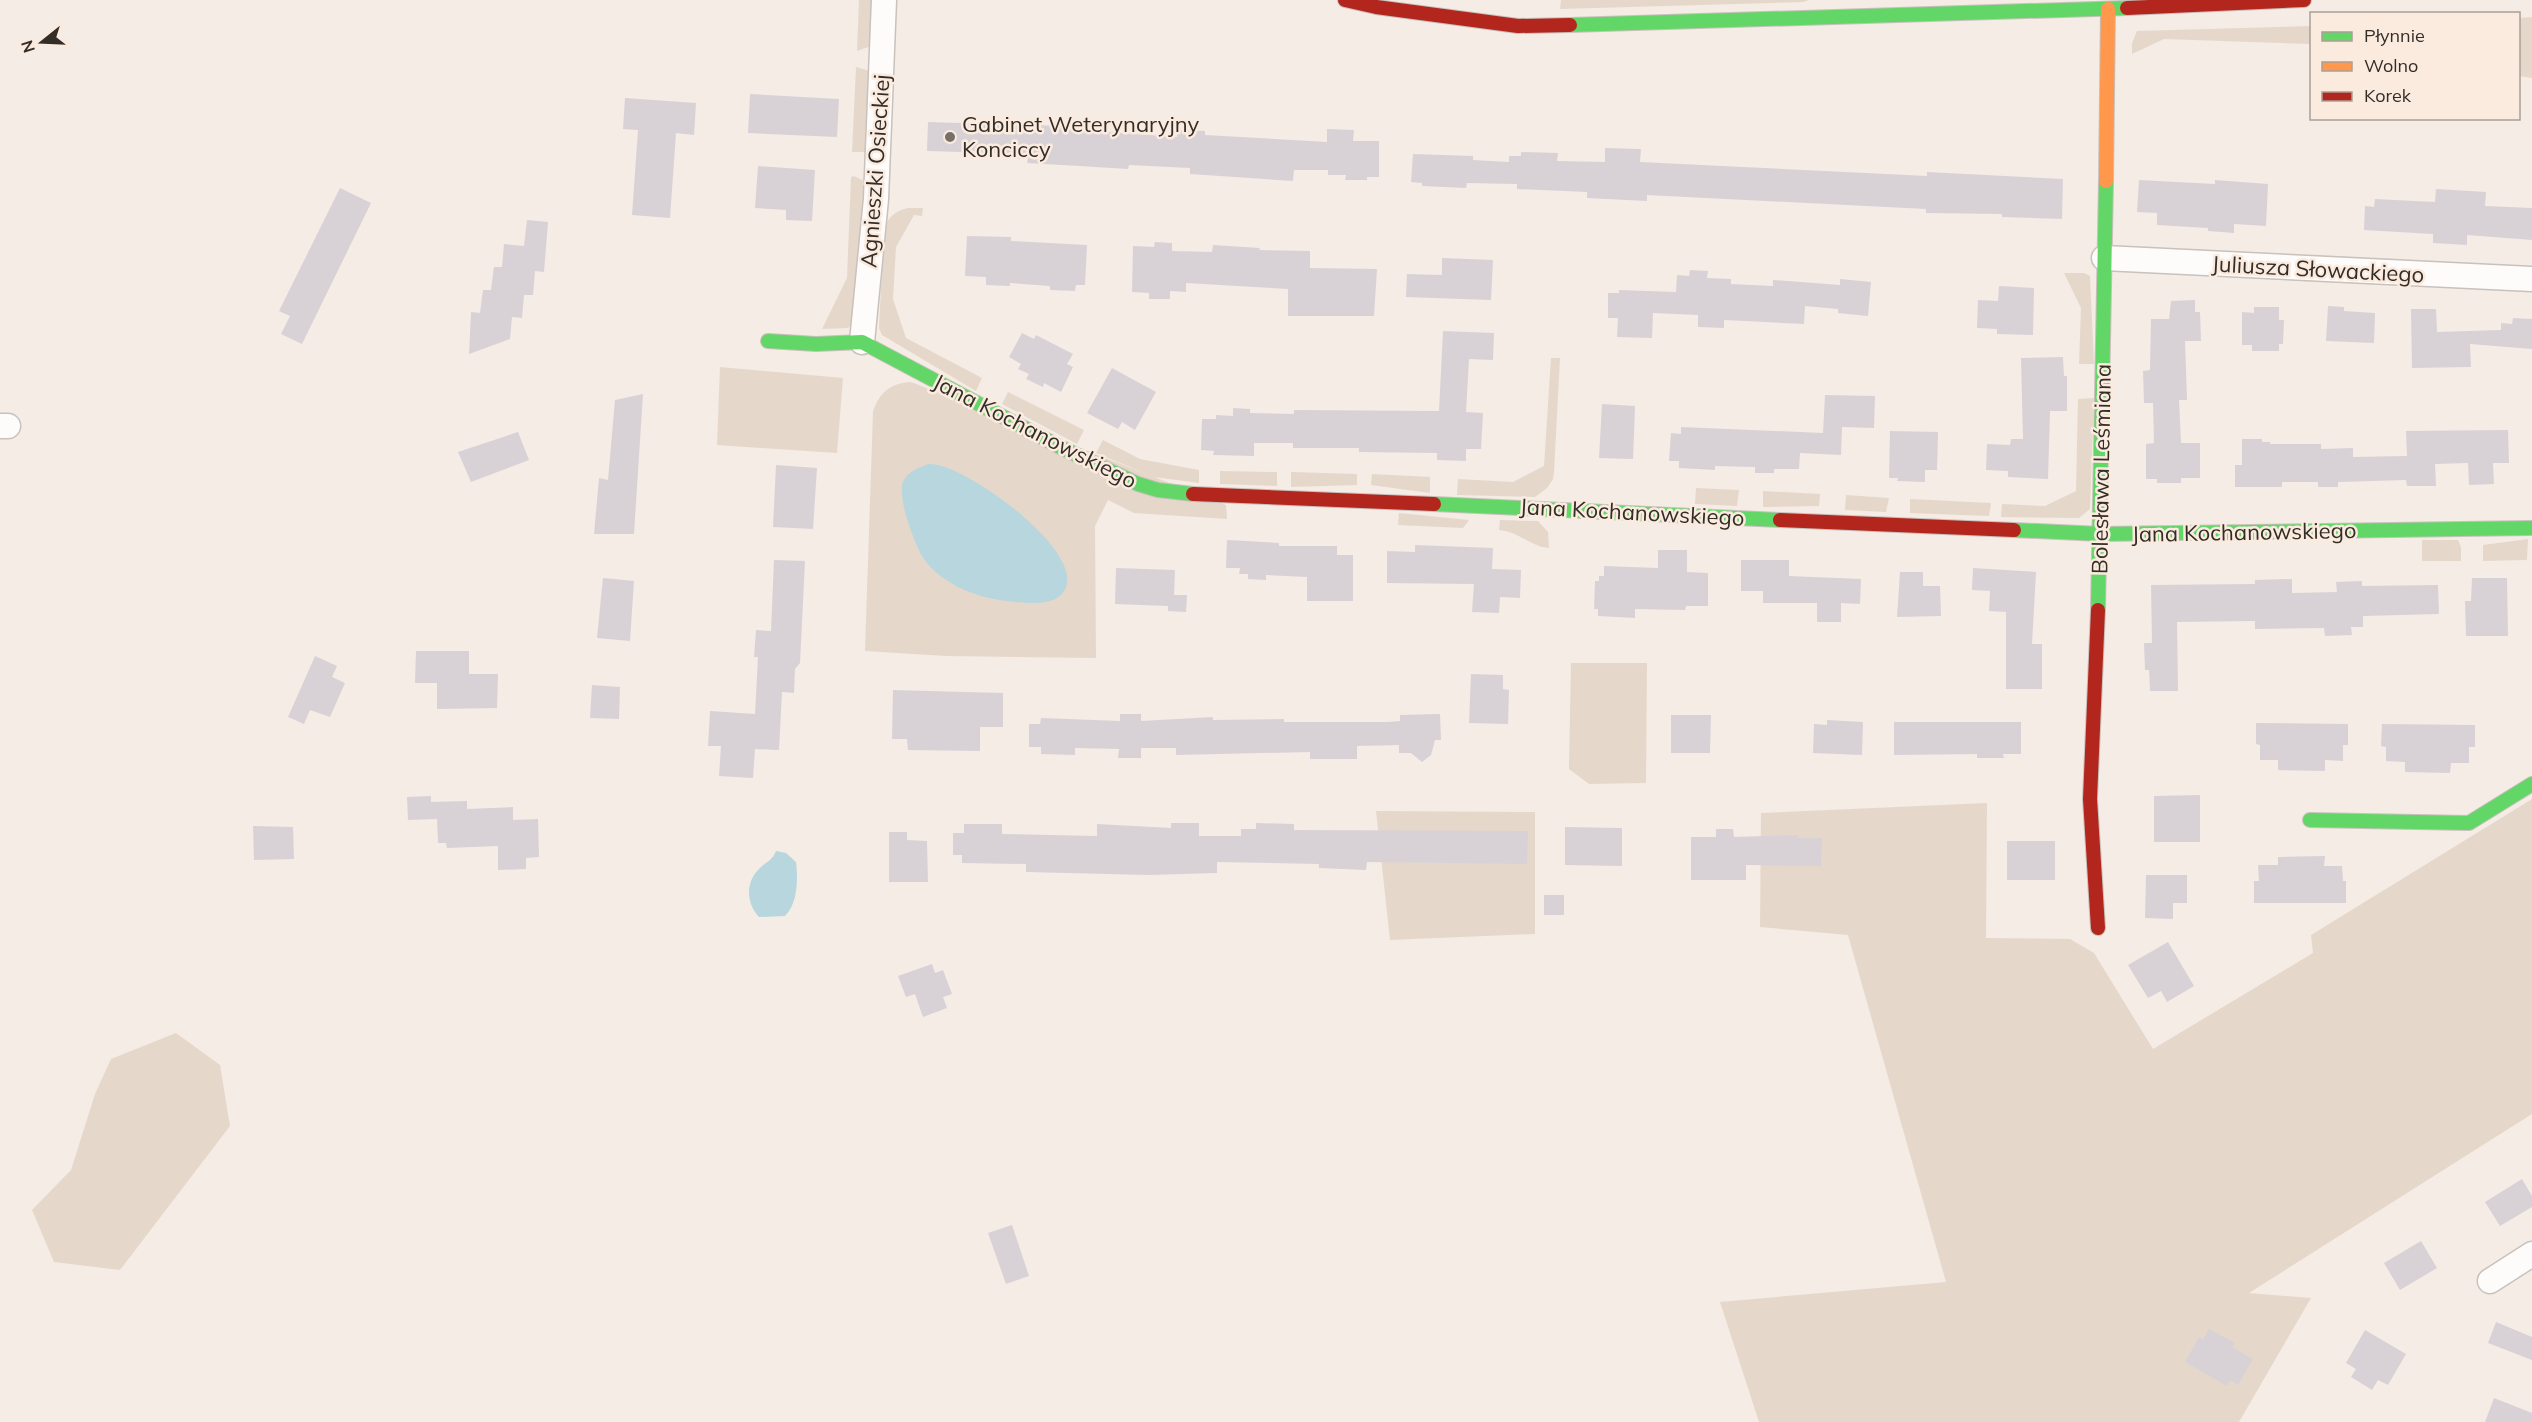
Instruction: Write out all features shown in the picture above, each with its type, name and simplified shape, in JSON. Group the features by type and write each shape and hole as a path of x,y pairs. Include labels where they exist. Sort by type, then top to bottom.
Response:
{"street":[{"name":"Agnieszki Osieckiej","path":"862,342 876,199 884,0"},
{"path":"1345,0 1376,7 1518,26 2108,9 2304,0"},
{"name":"Bolesława Leśmiana","path":"2098,927 2090,799 2101,534 2108,9"},
{"name":"Juliusza Słowackiego","path":"2104,258 2532,279"},
{"path":"768,341 816,344 862,342"},
{"name":"Jana Kochanowskiego","path":"862,342 1060,447 1138,484 1158,490 2101,534 2532,528"},
{"path":"2310,820 2469,823 2532,784"},
{"path":"2490,1281 2532,1254"}],"shaded area":[{"path":"859,0 873,0 871,46 857,51"},
{"path":"1561,0 1809,0 1560,9"},
{"path":"2532,17 2532,78 2520,76 2520,18"},
{"path":"2310,26 2310,44 2164,39 2132,54 2132,43 2137,31"},
{"path":"856,67 870,71 866,152 852,152"},
{"path":"854,176 864,181 855,321 848,328 822,329 847,278 851,177"},
{"path":"908,208 923,208 922,216 914,215 896,247 893,299 906,338 982,378 976,391 882,335 879,328 884,229 893,215"},
{"path":"2064,273 2084,273 2090,276 2094,364 2079,364 2081,308"},
{"path":"1551,358 1560,358 1554,472 1553,479 1547,488 1535,497 1457,495 1458,479 1513,482 1544,466"},
{"path":"720,367 843,378 837,453 717,445"},
{"path":"911,382 1226,505 1227,519 1134,513 1108,500 1095,526 1096,658 946,656 865,651 873,412 886,390 897,384"},
{"path":"1008,392 1084,430 1077,444 1002,404"},
{"path":"2094,398 2090,509 2079,518 2001,517 2002,504 2045,506 2076,491 2078,399"},
{"path":"1103,440 1140,459 1199,470 1199,483 1154,477 1096,453"},
{"path":"1220,471 1277,472 1277,486 1220,484"},
{"path":"1291,472 1357,474 1357,485 1291,487"},
{"path":"1372,474 1430,477 1430,493 1371,485"},
{"path":"1696,488 1739,490 1737,506 1695,504"},
{"path":"1763,491 1820,494 1819,506 1763,507"},
{"path":"1846,495 1889,498 1886,512 1845,510"},
{"path":"1910,499 1991,503 1989,516 1910,513"},
{"path":"1399,513 1469,520 1463,528 1398,525"},
{"path":"1500,520 1538,521 1548,532 1549,548 1499,530"},
{"path":"2528,539 2527,560 2483,561 2483,545"},
{"path":"2422,540 2458,540 2461,547 2461,561 2422,561"},
{"path":"1571,663 1647,663 1646,783 1589,784 1569,769"},
{"path":"2532,799 2532,1114 2249,1293 2311,1298 2239,1422 1759,1422 1720,1302 1946,1282 1848,935 1760,927 1761,813 1987,803 1986,938 2070,939 2094,953 2153,1049 2313,953 2311,935"},
{"path":"1376,811 1535,812 1535,934 1390,940"},
{"path":"176,1033 220,1065 230,1126 120,1270 54,1262 32,1210 71,1170 95,1094 111,1059"}],"water":[{"path":"929,464 946,467 968,478 1019,512 1058,555 1067,575 1061,595 1054,600 1040,603 999,600 967,591 934,570 922,556 915,541 902,498 903,482 907,475"},
{"path":"776,851 786,853 796,862 795,898 785,916 759,917 750,899 750,886 755,874"}],"building":[{"path":"750,94 839,99 837,137 748,133"},
{"path":"625,98 696,103 694,135 676,133 670,218 632,215 638,130 623,129"},
{"path":"928,122 1065,126 1065,129 1177,137 1177,130 1205,131 1205,135 1327,142 1327,129 1354,130 1353,141 1379,141 1379,177 1367,177 1367,180 1345,180 1346,175 1328,175 1328,170 1294,170 1293,181 1190,174 1190,168 1129,165 1128,169 1027,163 1028,159 1007,158 1008,155 995,153 927,151"},
{"path":"1605,148 1641,149 1640,162 1927,176 1927,172 2063,179 2062,219 2002,217 2002,214 1926,213 1926,209 1647,195 1647,201 1587,198 1587,192 1517,189 1517,184 1467,183 1466,188 1422,186 1422,183 1411,182 1413,154 1473,156 1473,160 1509,162 1509,156 1521,156 1521,152 1558,153 1557,161 1605,162"},
{"path":"758,166 815,170 812,221 786,220 786,210 755,208"},
{"path":"2139,180 2215,184 2215,180 2268,184 2266,226 2234,224 2234,233 2208,231 2208,228 2157,225 2157,213 2137,212"},
{"path":"340,188 371,203 302,344 281,334 290,316 279,311"},
{"path":"2436,189 2486,192 2485,206 2532,208 2532,240 2467,235 2467,245 2433,243 2433,234 2364,230 2365,206 2374,207 2375,199 2435,202"},
{"path":"527,220 548,222 544,272 535,271 533,295 524,295 522,318 512,317 510,339 469,354 471,312 480,313 483,290 491,290 494,267 502,267 504,244 524,246"},
{"path":"967,236 1011,237 1011,241 1087,245 1085,285 1076,285 1075,291 1050,290 1050,286 1010,283 1010,286 986,285 986,277 965,276"},
{"path":"1155,242 1172,243 1172,251 1212,252 1213,245 1260,248 1259,250 1310,251 1310,268 1377,269 1374,316 1288,316 1288,289 1186,283 1186,292 1170,291 1170,299 1149,299 1149,293 1132,292 1133,246 1154,247"},
{"path":"1442,258 1493,260 1491,300 1406,297 1407,274 1442,275"},
{"path":"1690,270 1708,271 1707,278 1731,279 1731,284 1773,286 1773,280 1840,285 1840,279 1871,282 1868,316 1838,313 1838,309 1805,306 1804,324 1724,320 1724,328 1698,327 1698,315 1653,313 1652,338 1617,337 1618,318 1608,318 1608,293 1619,293 1619,290 1676,292 1677,275 1689,276"},
{"path":"1999,286 2034,288 2033,335 1997,334 1997,329 1977,328 1978,300 1998,301"},
{"path":"2195,300 2195,312 2200,312 2201,341 2185,341 2187,400 2179,400 2181,443 2200,443 2200,478 2181,478 2181,483 2157,483 2157,479 2146,479 2146,444 2154,443 2153,403 2144,403 2143,371 2150,370 2151,319 2169,319 2171,301"},
{"path":"2328,306 2344,307 2344,311 2375,313 2374,343 2326,341"},
{"path":"2254,307 2279,307 2279,320 2284,320 2283,344 2279,344 2279,351 2252,351 2252,345 2242,345 2242,312 2254,313"},
{"path":"2411,309 2436,309 2437,332 2501,330 2501,323 2512,324 2513,318 2532,319 2532,349 2470,344 2471,367 2412,368"},
{"path":"1443,331 1494,333 1493,360 1469,359 1466,412 1483,413 1481,449 1466,449 1466,461 1437,460 1437,453 1359,452 1359,448 1293,448 1293,443 1254,443 1254,456 1213,455 1214,451 1201,450 1202,419 1216,419 1216,415 1233,416 1233,408 1250,409 1250,413 1294,414 1294,410 1439,411"},
{"path":"1022,333 1034,339 1036,335 1073,354 1067,364 1073,367 1061,392 1044,383 1043,387 1026,379 1029,374 1018,369 1021,364 1009,357"},
{"path":"2063,357 2064,376 2067,376 2067,411 2050,411 2048,479 2008,477 2008,471 1986,470 1987,444 2010,445 2011,439 2023,439 2021,358"},
{"path":"1112,368 1156,392 1135,430 1122,422 1118,429 1087,413"},
{"path":"643,394 634,534 594,534 599,478 608,480 615,400"},
{"path":"1825,395 1875,396 1874,428 1842,427 1841,455 1800,453 1799,469 1774,469 1774,473 1755,473 1755,467 1715,466 1715,470 1679,468 1679,461 1669,461 1671,433 1681,434 1681,427 1823,433"},
{"path":"1602,404 1635,406 1633,459 1599,458"},
{"path":"2508,430 2509,463 2493,463 2494,484 2469,485 2468,463 2435,464 2436,486 2407,486 2406,480 2338,482 2338,487 2318,487 2318,482 2282,482 2282,487 2235,487 2235,465 2242,465 2242,439 2262,439 2262,442 2270,442 2270,444 2321,444 2321,449 2353,448 2353,457 2407,456 2406,431"},
{"path":"1890,431 1938,432 1937,470 1925,470 1925,482 1897,481 1898,478 1889,478"},
{"path":"518,432 529,460 471,482 458,452"},
{"path":"776,465 817,468 813,529 773,527"},
{"path":"1227,540 1279,543 1279,546 1337,546 1337,555 1353,555 1353,601 1307,601 1307,577 1266,575 1266,580 1248,579 1248,574 1239,574 1240,568 1226,568"},
{"path":"1415,545 1493,548 1492,569 1521,570 1520,598 1500,597 1499,613 1472,612 1474,584 1387,583 1387,551 1415,552"},
{"path":"1658,550 1687,550 1687,572 1708,573 1708,606 1686,606 1685,610 1635,609 1635,618 1598,616 1598,609 1594,609 1595,581 1599,581 1599,576 1604,576 1604,566 1658,568"},
{"path":"774,560 805,561 800,663 795,669 794,693 782,692 779,750 755,749 753,778 719,776 721,746 708,746 710,711 755,714 758,657 754,657 756,630 771,631"},
{"path":"1741,560 1789,560 1789,576 1861,579 1860,604 1841,603 1841,622 1817,622 1817,603 1763,603 1763,591 1741,591"},
{"path":"1116,568 1175,570 1174,595 1187,595 1186,612 1168,611 1168,606 1115,604"},
{"path":"1973,568 2036,572 2032,644 2042,644 2042,689 2006,689 2006,612 1989,611 1990,591 1972,590"},
{"path":"1900,572 1923,572 1923,586 1940,586 1941,616 1897,617"},
{"path":"603,578 634,581 630,641 597,638"},
{"path":"2472,578 2507,578 2508,636 2466,636 2465,601 2471,601"},
{"path":"2292,579 2292,593 2337,592 2336,582 2362,581 2362,586 2438,585 2439,614 2363,616 2363,627 2351,627 2352,635 2325,636 2324,628 2255,629 2255,621 2177,622 2178,691 2150,691 2149,670 2145,670 2144,643 2152,643 2151,585 2255,584 2255,580"},
{"path":"416,651 469,651 469,674 498,674 497,708 437,709 437,683 415,683"},
{"path":"315,656 337,666 332,677 345,683 330,717 310,710 304,724 288,717"},
{"path":"1471,674 1503,675 1503,689 1509,690 1508,724 1469,723"},
{"path":"592,685 620,687 619,719 590,718"},
{"path":"893,690 1003,693 1003,727 980,727 980,751 908,750 907,739 892,739"},
{"path":"1120,714 1141,714 1141,721 1213,717 1213,720 1284,719 1284,722 1388,722 1400,721 1400,715 1440,714 1441,740 1435,740 1431,755 1422,762 1411,753 1399,753 1399,745 1357,746 1357,759 1310,759 1310,752 1176,755 1176,748 1141,748 1141,758 1118,758 1119,749 1075,748 1075,755 1041,754 1041,747 1029,747 1029,724 1040,724 1041,718 1120,721"},
{"path":"1671,715 1711,715 1710,753 1671,753"},
{"path":"1827,720 1863,722 1862,755 1813,753 1814,724 1827,725"},
{"path":"1894,722 2021,722 2021,754 2003,754 2004,758 1977,758 1977,754 1894,755"},
{"path":"2256,723 2348,724 2348,745 2343,745 2343,761 2325,760 2325,771 2278,770 2278,760 2260,760 2260,745 2256,744"},
{"path":"2382,724 2475,725 2475,747 2469,747 2469,763 2451,763 2450,773 2405,772 2405,762 2386,761 2386,747 2381,746"},
{"path":"2200,795 2200,842 2154,842 2154,796"},
{"path":"431,796 431,802 467,801 467,809 513,807 513,820 538,819 539,857 526,858 526,869 498,870 498,846 447,848 446,843 438,843 437,819 408,820 407,797"},
{"path":"1171,823 1199,823 1199,836 1241,836 1241,829 1256,829 1256,823 1294,824 1294,830 1528,831 1527,864 1367,862 1366,870 1319,868 1319,864 1217,862 1217,873 1149,875 1026,872 1026,864 962,863 962,855 953,855 953,833 964,833 964,824 1002,824 1002,834 1097,836 1097,824 1171,828"},
{"path":"253,826 293,827 294,859 254,860"},
{"path":"1565,827 1622,828 1622,866 1565,865"},
{"path":"1716,829 1733,829 1734,837 1798,835 1798,838 1822,838 1821,866 1746,865 1746,880 1691,880 1691,837 1716,837"},
{"path":"889,832 907,832 907,840 927,841 928,882 889,882"},
{"path":"2007,841 2055,841 2055,880 2007,880"},
{"path":"2325,856 2324,866 2342,866 2343,881 2346,881 2346,903 2254,903 2254,881 2259,881 2258,865 2278,865 2278,857"},
{"path":"2146,875 2187,875 2187,903 2173,903 2173,919 2145,918"},
{"path":"1544,895 1564,895 1564,915 1544,915"},
{"path":"2168,942 2194,986 2167,1002 2161,991 2148,998 2128,965"},
{"path":"932,964 935,973 943,970 952,994 943,997 947,1008 923,1017 915,994 906,997 898,976"},
{"path":"2522,1179 2532,1196 2532,1207 2500,1226 2485,1202"},
{"path":"1012,1225 1029,1276 1006,1284 988,1233"},
{"path":"2421,1241 2437,1268 2400,1290 2384,1263"},
{"path":"2496,1322 2532,1337 2532,1360 2488,1343"},
{"path":"2209,1329 2235,1343 2232,1347 2253,1359 2238,1385 2230,1380 2227,1386 2185,1362 2199,1337 2203,1340"},
{"path":"2365,1330 2406,1354 2388,1385 2378,1380 2372,1390 2351,1377 2356,1369 2346,1363"},
{"path":"2494,1398 2532,1413 2532,1422 2485,1422"}],"traffic: fast":[{"path":"1570,25 2127,8"},
{"path":"2098,610 2106,181"},
{"path":"768,341 816,344 862,342 1060,447 1138,484 1158,490 1193,494"},
{"path":"1434,504 1780,520"},
{"path":"2014,530 2101,534 2532,528"},
{"path":"2310,820 2469,823 2532,784"}],"traffic: slow":[{"path":"2106,181 2108,9"}],"traffic: jam":[{"path":"1345,0 1376,7 1518,26 1570,25"},
{"path":"2127,8 2304,0"},
{"path":"1193,494 1434,504"},
{"path":"1780,520 2014,530"},
{"path":"2098,610 2090,799 2098,928"}],"place":[{"name":"Gabinet Weterynaryjny Konciccy","path":"950,137"}]}
